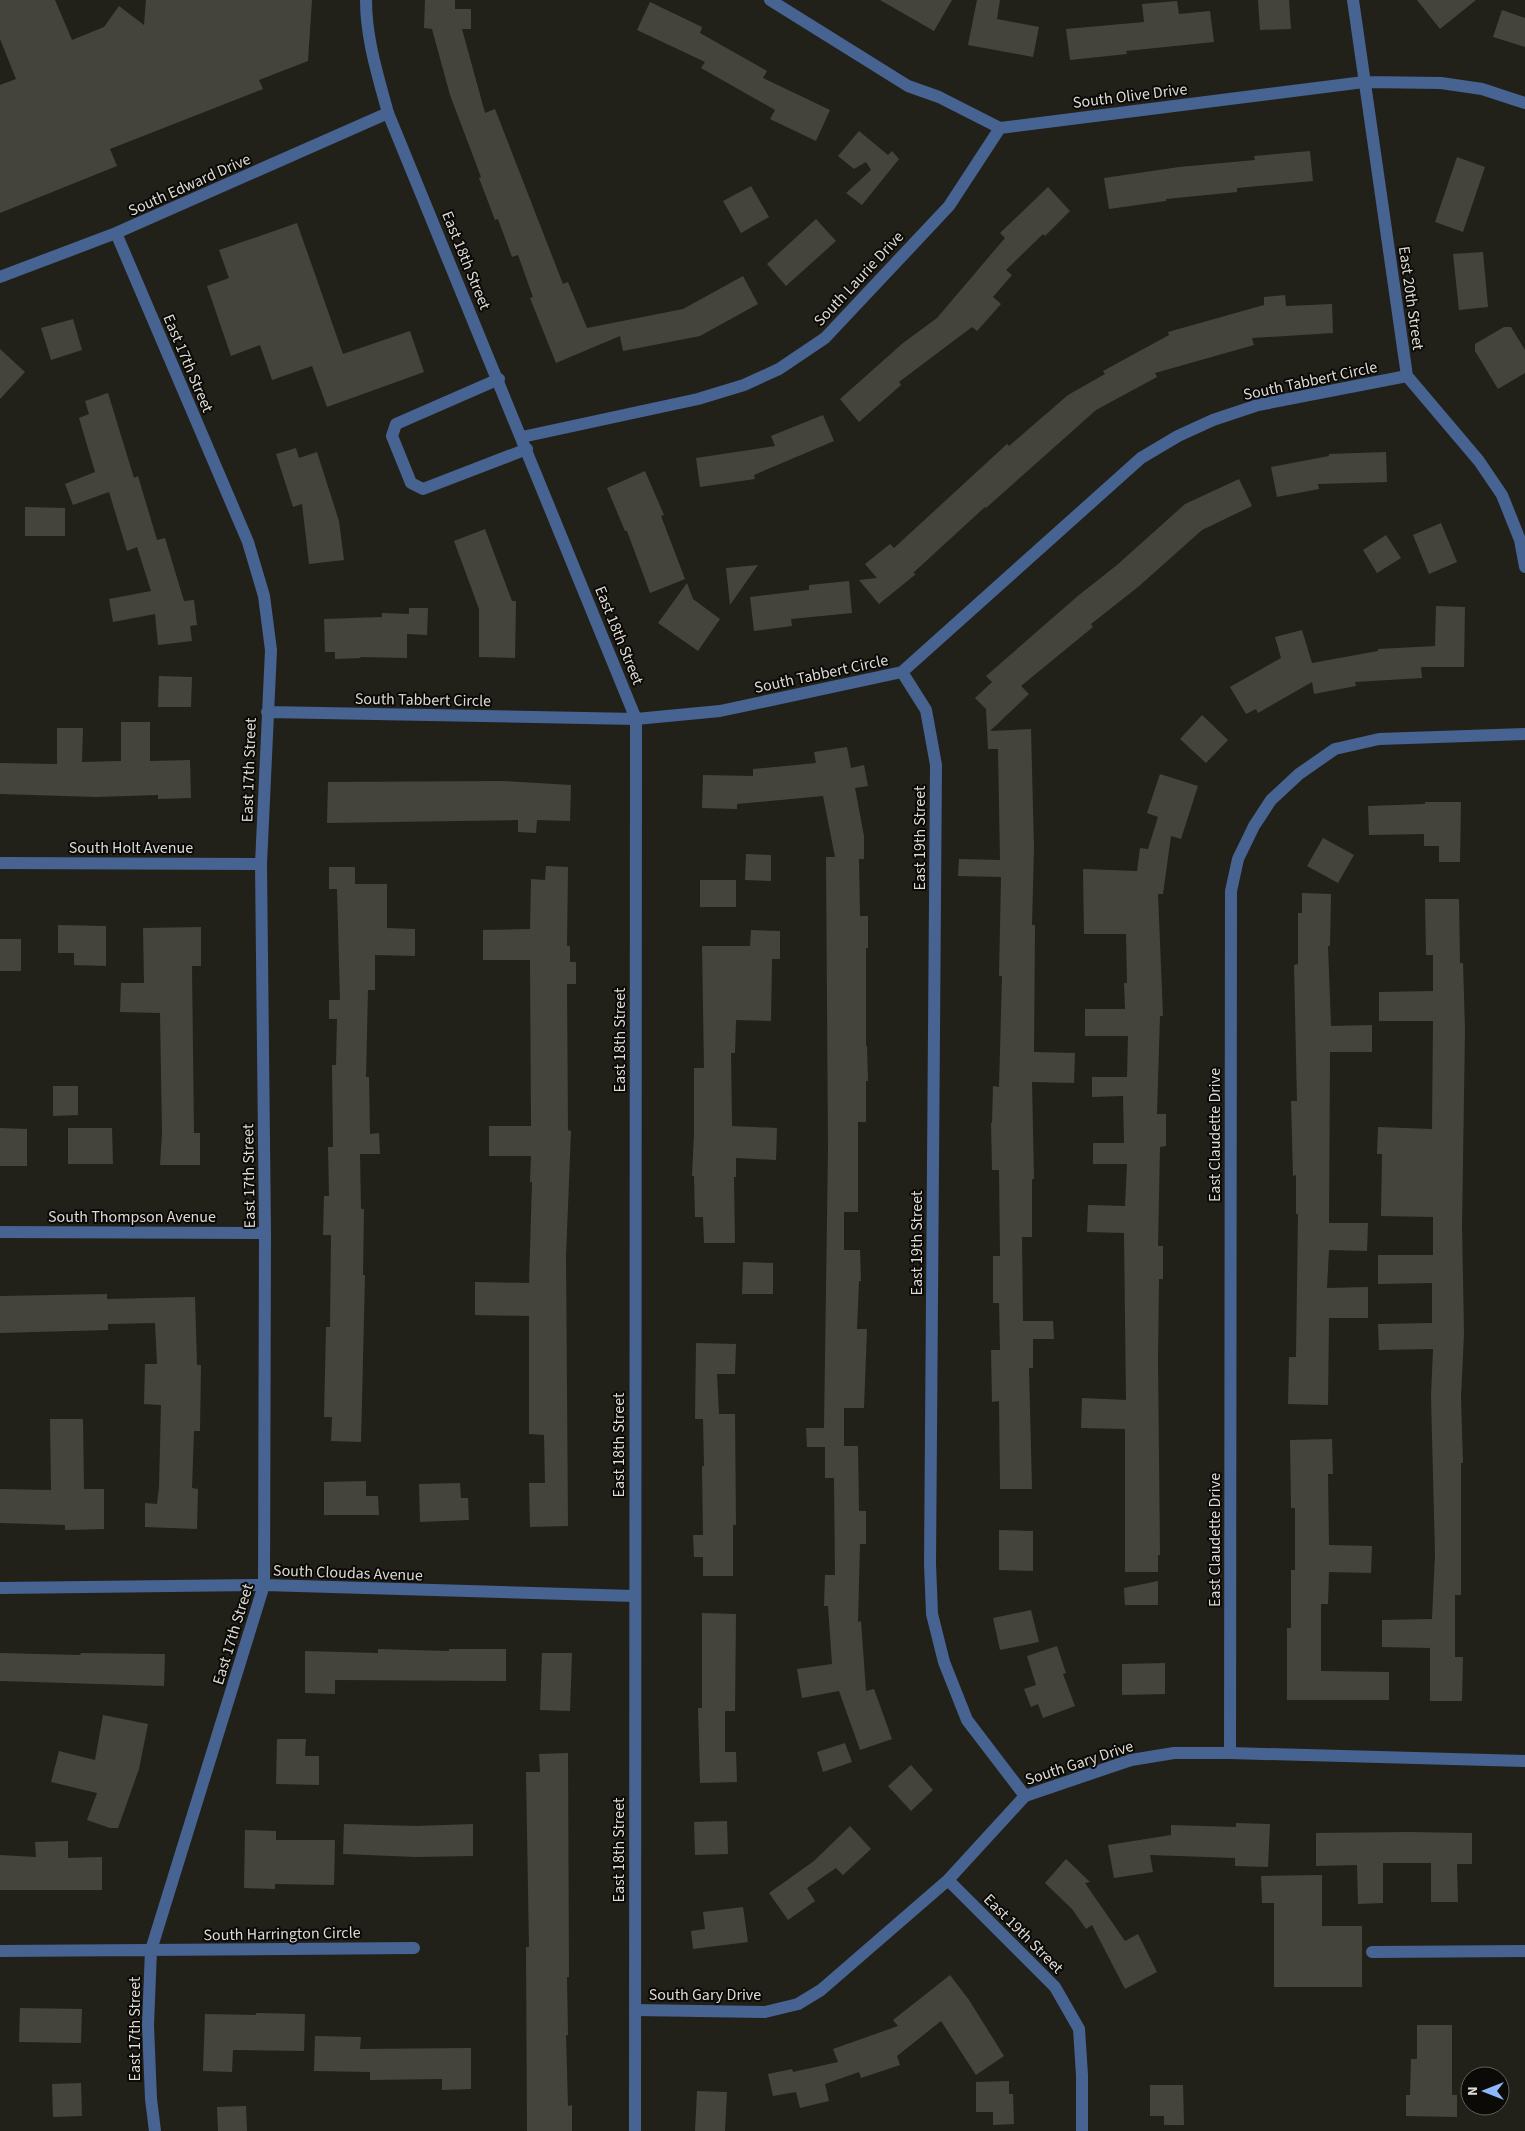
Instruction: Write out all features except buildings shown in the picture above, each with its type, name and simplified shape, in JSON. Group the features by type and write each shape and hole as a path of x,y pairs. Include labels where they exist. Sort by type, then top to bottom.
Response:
{"street":[{"name":"East 18th Street","path":"366,0 366,15 372,58 388,113 525,443 636,719 635,2131"},
{"path":"770,0 908,86 939,97 1000,128"},
{"name":"East 20th Street","path":"1353,0 1408,376"},
{"name":"South Olive Drive","path":"1000,128 1364,82 1441,83 1482,89 1525,103"},
{"name":"South Edward Drive","path":"0,277 116,233 388,113"},
{"name":"South Laurie Drive","path":"498,379 396,424 392,436 411,483 423,489 525,443 698,399 744,385 778,369 825,338 949,206 1000,128"},
{"name":"East 17th Street","path":"116,233 248,542 264,596 271,650 261,864 265,1233 264,1586 151,1950 148,2025 151,2099 155,2131"},
{"path":"1408,376 1479,461 1502,495 1520,540 1525,567"},
{"name":"South Tabbert Circle","path":"267,712 636,719 720,711 902,672 1141,458 1178,436 1213,420 1258,405 1408,376"},
{"name":"East 19th Street","path":"902,672 926,710 936,765 930,1554 932,1614 944,1662 967,1720 1025,1796"},
{"name":"East Claudette Drive","path":"1230,1753 1231,891 1238,859 1254,826 1272,800 1299,774 1335,749 1379,739 1525,734"},
{"name":"South Holt Avenue","path":"0,863 261,864"},
{"name":"South Thompson Avenue","path":"0,1232 265,1233"},
{"name":"South Cloudas Avenue","path":"0,1588 264,1586 634,1596"},
{"name":"South Gary Drive","path":"635,2010 765,2012 798,2004 821,1990 948,1880 1025,1796 1132,1760 1174,1753 1230,1753 1525,1761"},
{"name":"East 19th Street","path":"948,1880 1055,1986 1079,2029 1082,2075 1082,2131"},
{"name":"South Harrington Circle","path":"0,1951 414,1948"},
{"path":"1372,1952 1525,1951"}]}
